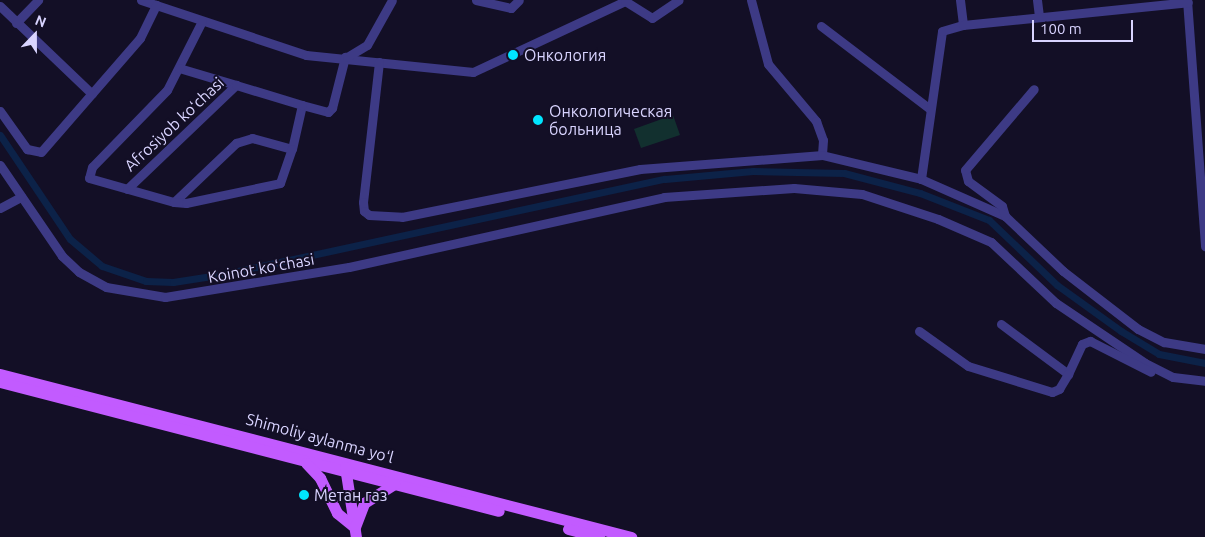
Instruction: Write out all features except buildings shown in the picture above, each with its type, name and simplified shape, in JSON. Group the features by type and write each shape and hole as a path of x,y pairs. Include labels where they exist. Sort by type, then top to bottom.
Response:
{"main road":[{"name":"Shimoliy aylanma yoʻl","path":"0,374 107,407 304,461 345,466 395,484 592,536"},
{"name":"Shimoliy aylanma yoʻl","path":"0,382 630,537"},
{"path":"304,461 320,478 337,513 354,531"},
{"path":"345,466 354,531"},
{"path":"354,531 364,503 395,484"}],"street":[{"path":"16,22 38,0"},
{"path":"141,0 288,50 321,58 345,57 473,72 625,0 652,18 679,0"},
{"path":"345,57 367,45 392,0"},
{"path":"476,0 511,8 519,0"},
{"path":"751,0 768,64 816,121 823,140 822,155"},
{"path":"960,0 963,24"},
{"path":"1037,0 1039,16"},
{"path":"921,179 939,34 963,24 1039,16 1113,4 1187,1 1205,246"},
{"path":"0,111 27,149 37,154 92,94 144,32 156,5"},
{"path":"0,6 92,94"},
{"name":"Afrosiyob koʻchasi","path":"202,21 178,68 158,100 88,172 91,179 126,190 174,202 186,203 280,183 292,149 302,105"},
{"path":"821,26 930,109"},
{"name":"Afrosiyob koʻchasi","path":"126,190 236,85 302,105 331,110 345,57"},
{"path":"379,62 363,202 364,211 369,215 416,215 640,169 822,155 921,179 1006,216 1063,271 1138,329 1164,342 1205,349"},
{"path":"178,68 236,85"},
{"path":"1006,216 1002,206 968,181 965,170 1034,89"},
{"path":"174,202 236,143 252,138 292,149"},
{"name":"Koinot koʻchasi","path":"0,165 62,256 80,272 106,287 165,297 349,267 622,204 694,193 794,188 862,194 938,219 990,242 1063,308 1145,363 1173,377"},
{"path":"0,208 21,197"},
{"path":"1001,324 1068,374"},
{"path":"919,331 968,366 1052,392 1059,389 1082,344 1090,341 1145,369 1173,377 1205,380"}],"green space":[{"path":"673,115 680,135 641,148 634,129"}],"waterway":[{"path":"0,135 70,239 102,266 146,281 173,282 224,274 665,179 753,171 844,173 920,193 989,220 1057,285 1121,331 1159,354 1205,363"}],"place":[{"name":"Онкология","path":"513,55"},
{"name":"Онкологическая больница","path":"538,120"},
{"name":"Метан газ","path":"304,495"}]}
